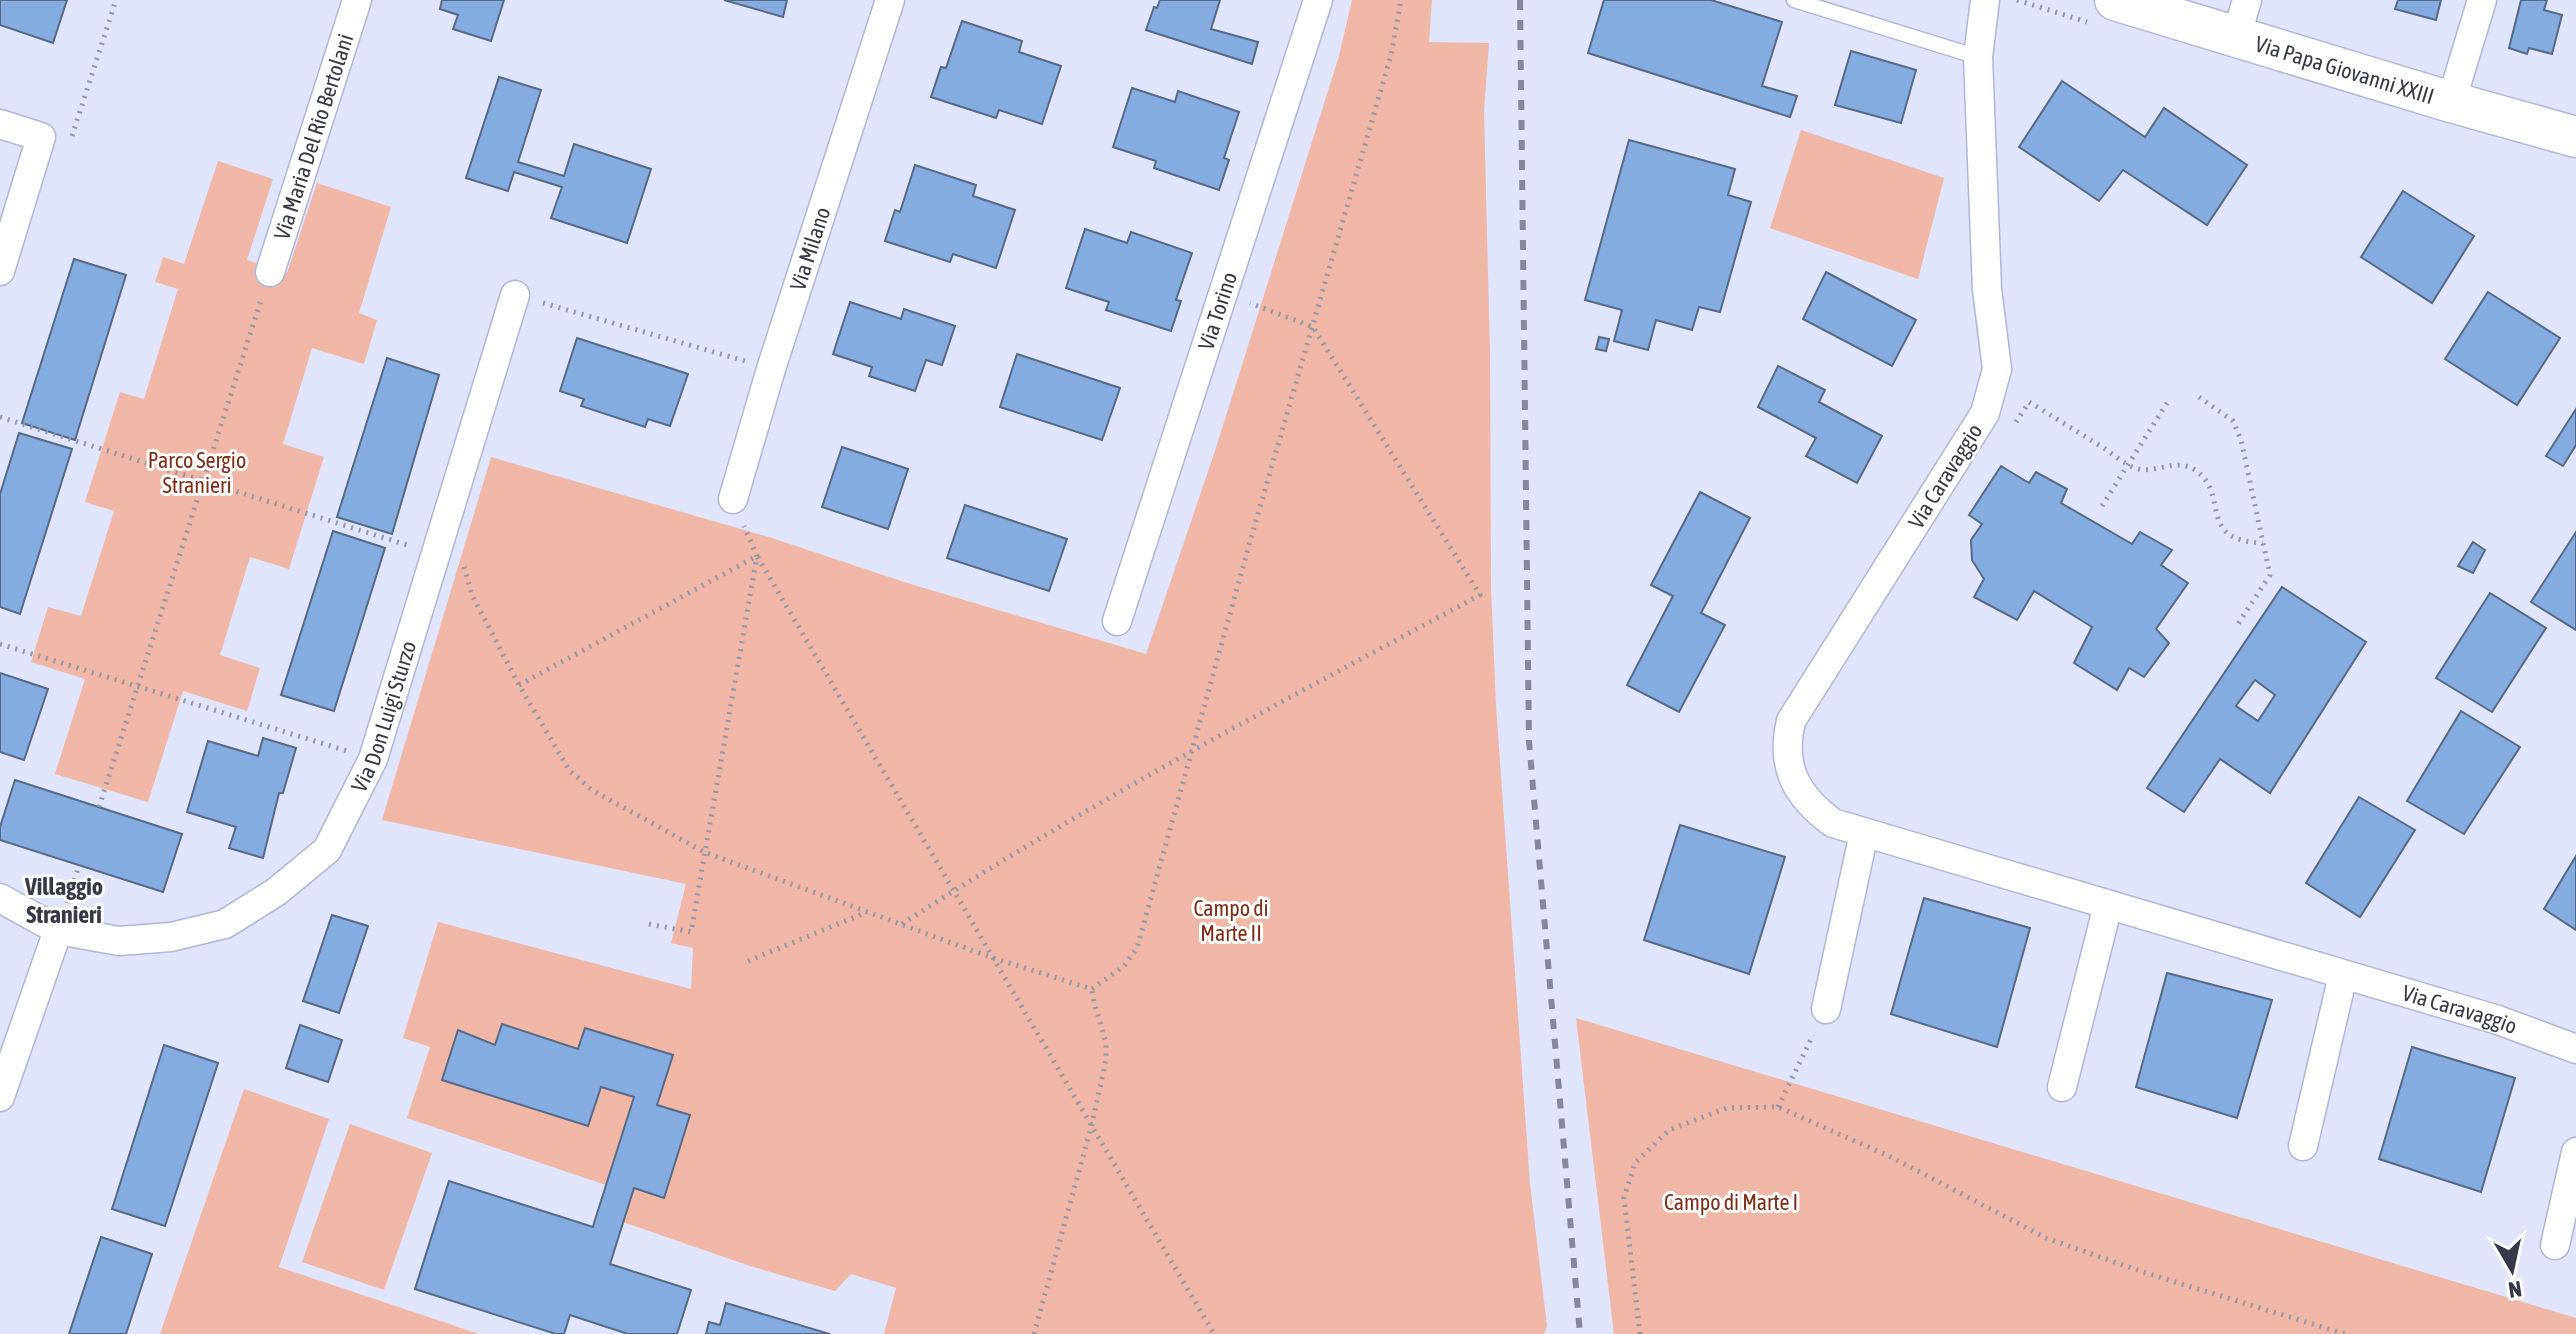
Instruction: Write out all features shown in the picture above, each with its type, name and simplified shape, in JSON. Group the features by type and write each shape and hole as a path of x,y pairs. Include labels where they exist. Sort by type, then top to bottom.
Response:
{"main road":[{"name":"Via Papa Giovanni XXIII","path":"2115,0 2241,18 2451,102 2576,137"}],"street":[{"name":"Via Maria Del Rio Bertolani","path":"270,272 357,0"},
{"name":"Via Milano","path":"733,499 771,369 890,0"},
{"name":"Via Torino","path":"1117,621 1318,0"},
{"name":"Via Caravaggio","path":"1985,0 1978,57 1987,289 1997,369 1985,413 1791,721 1786,742 1787,761 1805,799 1833,823 2498,1020 2576,1049"},
{"path":"2451,102 2482,0"},
{"path":"0,124 41,137 0,271"},
{"name":"Via Don Luigi Sturzo","path":"0,898 58,930 119,941 171,937 225,924 276,892 327,850 373,759 515,295"},
{"path":"1826,1009 1864,833"},
{"path":"2062,1087 2108,905"},
{"path":"0,1097 58,930"},
{"path":"2303,1146 2343,975"},
{"path":"2555,1245 2576,1152"}],"lane":[{"path":"1794,0 1978,57"}],"path":[{"path":"69,145 116,0"},
{"path":"1092,989 1124,966 1137,948 1391,55 1401,0"},
{"path":"99,807 270,272"},
{"path":"902,924 1194,749 1480,595 1313,327 1223,293"},
{"path":"515,295 771,369"},
{"path":"2199,397 2233,421 2237,431 2270,575 2236,627"},
{"path":"2012,427 2029,402 2136,469 2184,464 2210,484 2216,520 2228,533 2243,543 2263,543"},
{"path":"2102,506 2167,403"},
{"path":"0,417 463,563 472,595 519,685 569,770 592,790 704,852 993,958 1092,989"},
{"path":"733,499 757,556 1214,1334"},
{"path":"519,685 757,556"},
{"path":"649,924 691,932 757,556"},
{"path":"0,644 373,759"},
{"path":"748,961 868,912"},
{"path":"1034,1334 1092,1124 1106,1060 1106,1043 1092,989"},
{"path":"1778,1107 1826,1009"},
{"path":"1640,1334 1624,1198 1635,1163 1669,1130 1727,1108 1778,1107 1891,1157 2046,1238 2146,1273 2345,1334"}],"green space":[{"name":"Campo di Marte II","path":"1352,0 1432,0 1429,42 1489,43 1484,111 1490,354 1491,587 1496,706 1530,1184 1547,1326 1544,1334 884,1334 896,1288 851,1274 835,1291 750,1266 623,1222 634,1188 664,1198 690,1116 657,1105 673,1055 586,1028 578,1049 503,1024 495,1045 458,1030 443,1080 588,1126 601,1087 634,1097 606,1185 407,1118 430,1047 403,1038 438,922 691,989 693,948 671,943 686,884 382,820 491,457 772,538 904,582 1146,654 1215,451 1339,56"},
{"path":"1801,130 1944,178 1918,279 1770,228"},
{"name":"Parco Sergio Stranieri","path":"218,161 273,179 247,260 287,273 317,183 391,207 359,313 377,320 364,364 312,348 283,444 324,457 289,569 250,557 220,655 260,668 247,711 183,691 148,802 55,774 85,679 31,662 48,607 81,616 114,511 85,502 120,392 144,399 178,289 155,282 163,257 184,264"},
{"name":"Campo di Marte I","path":"1576,1018 2576,1318 2576,1334 1614,1334"},
{"path":"244,1089 329,1119 279,1267 479,1334 160,1334"},
{"path":"350,1124 432,1153 384,1290 302,1262"}],"building":[{"path":"0,0 67,0 53,43 0,25"},
{"path":"442,0 504,0 491,41 453,29 458,15 440,9"},
{"path":"724,0 787,0 783,17"},
{"path":"1160,0 1220,0 1211,29 1258,42 1252,64 1146,30 1154,7 1157,8"},
{"path":"1604,0 1711,0 1782,22 1762,86 1797,96 1790,117 1588,53"},
{"path":"2398,0 2441,0 2436,20 2395,9"},
{"path":"2521,0 2547,0 2544,10 2562,15 2552,54 2529,48 2527,54 2509,48"},
{"path":"962,21 1022,41 1019,52 1061,66 1042,124 999,110 996,118 931,97 941,67 946,68"},
{"path":"1851,51 1916,70 1901,123 1835,105"},
{"path":"499,77 541,90 518,162 564,176 574,144 651,169 627,243 551,218 562,187 514,172 508,191 466,178"},
{"path":"2062,81 2145,137 2164,108 2247,165 2207,225 2123,170 2099,201 2019,147"},
{"path":"1132,88 1175,102 1178,91 1239,112 1224,158 1229,160 1219,190 1154,168 1156,161 1113,147"},
{"path":"1629,140 1735,169 1728,195 1751,202 1720,312 1699,307 1692,330 1656,320 1648,350 1614,341 1622,310 1585,300"},
{"path":"915,165 976,185 973,196 1015,210 996,268 953,254 950,262 885,241 895,210 900,212"},
{"path":"2403,191 2474,236 2432,303 2361,257"},
{"path":"1085,229 1127,243 1131,232 1192,253 1176,300 1181,301 1171,331 1106,310 1109,302 1066,288"},
{"path":"74,259 126,275 75,440 22,423"},
{"path":"1826,272 1916,320 1892,366 1803,319"},
{"path":"2488,292 2560,338 2517,405 2445,359"},
{"path":"850,302 901,319 904,309 955,326 942,365 926,360 915,391 869,376 872,367 833,354"},
{"path":"1599,337 1609,339 1606,351 1596,349"},
{"path":"577,338 688,374 670,426 648,419 645,427 581,406 584,399 560,391"},
{"path":"1017,354 1120,388 1102,440 1000,407"},
{"path":"387,358 439,375 392,534 337,517"},
{"path":"1778,366 1825,390 1819,402 1882,436 1857,483 1806,456 1816,438 1758,407"},
{"path":"2576,409 2576,445 2563,466 2546,456"},
{"path":"19,433 72,449 20,614 0,607 0,494"},
{"path":"842,447 908,469 888,529 822,507"},
{"path":"2001,466 2029,483 2036,472 2067,489 2061,503 2132,544 2140,532 2172,550 2161,565 2188,583 2156,629 2169,643 2144,677 2129,668 2117,690 2074,663 2092,627 2034,591 2017,620 1974,597 1984,579 1972,560 1971,540 1982,524 1969,515"},
{"path":"1700,492 1750,518 1701,613 1725,625 1679,712 1627,685 1673,596 1651,585"},
{"path":"965,505 1067,539 1049,591 947,558"},
{"path":"333,531 385,548 334,711 281,695"},
{"path":"2576,532 2576,630 2531,602"},
{"path":"2473,542 2485,550 2473,573 2458,566"},
{"path":"2282,587 2366,642 2270,793 2220,759 2184,812 2147,788","holes":["2255,680 2275,695 2258,721 2236,706"]},
{"path":"2490,593 2546,628 2492,712 2436,678"},
{"path":"0,673 48,689 24,760 0,752"},
{"path":"2461,711 2520,747 2464,834 2407,801"},
{"path":"263,738 296,748 283,793 279,793 263,858 229,848 236,827 187,812 208,741 258,756"},
{"path":"15,780 182,834 163,892 0,840 0,827"},
{"path":"2359,797 2415,830 2360,917 2306,883"},
{"path":"1680,825 1785,857 1749,974 1644,940"},
{"path":"2576,856 2576,930 2544,909"},
{"path":"1924,898 2030,928 1997,1047 1891,1014"},
{"path":"332,915 368,926 339,1013 303,1001"},
{"path":"2167,973 2272,1000 2237,1118 2136,1087"},
{"path":"502,1024 578,1049 585,1028 673,1055 657,1105 690,1115 664,1198 634,1188 610,1264 691,1290 677,1334 628,1334 570,1315 564,1334 556,1334 415,1289 449,1181 593,1227 634,1097 601,1087 588,1126 442,1080 458,1030 495,1045"},
{"path":"300,1025 342,1040 328,1082 286,1068"},
{"path":"164,1045 218,1063 165,1226 112,1209"},
{"path":"2412,1047 2515,1078 2481,1192 2379,1159"},
{"path":"101,1237 152,1254 126,1334 69,1334"},
{"path":"726,1303 830,1334 706,1334 709,1322 720,1325"}],"railway":[{"path":"1520,0 1529,741 1580,1334"}],"district":[{"name":"Villaggio Stranieri","path":"64,901"}]}
